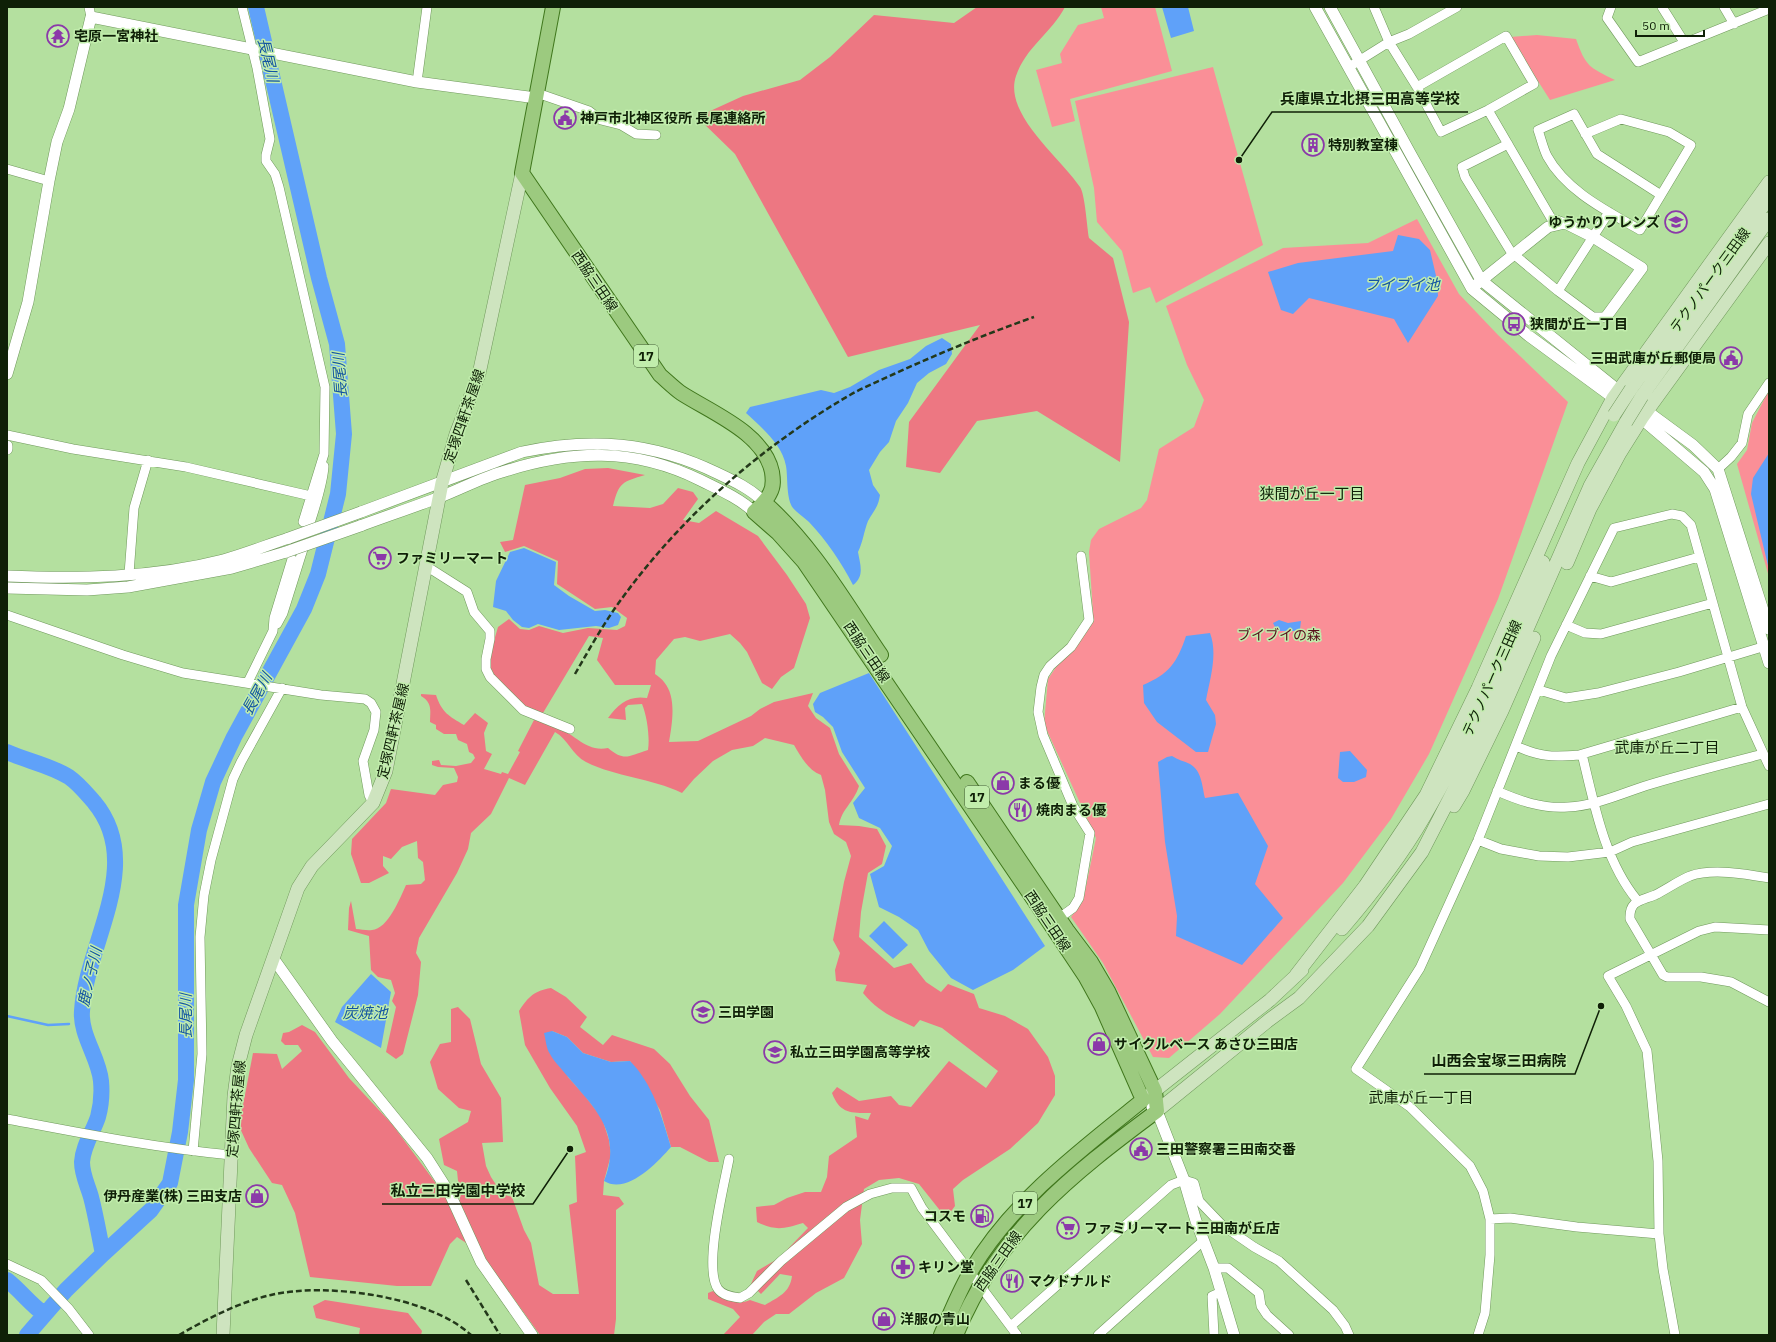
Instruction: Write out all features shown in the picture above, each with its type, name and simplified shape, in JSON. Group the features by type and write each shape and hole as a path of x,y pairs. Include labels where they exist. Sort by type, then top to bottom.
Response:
{"main road":[{"path":"522,173 552,7"},
{"name":"定塚四軒茶屋線","path":"222,1335 229,1224 234,1096 238,1066 246,1035 293,899 303,878 312,866 373,803 386,771 442,483 456,434 479,374 522,173"},
{"name":"西脇三田線","path":"522,173 660,375 680,392 740,429 761,448 770,462 773,478 770,493 764,502 754,512 778,533 804,562 1085,976 1102,1007 1143,1100 1076,1155 1020,1208 995,1237 971,1271 941,1335"},
{"path":"1296,975 1365,886 1426,795 1478,688 1578,462 1769,182"},
{"name":"テクノパーク三田線","path":"1143,1100 1270,1000 1327,946 1361,907 1393,863 1423,818 1470,729 1577,484 1626,393 1769,198"},
{"name":"テクノパーク三田線","path":"1158,1111 1269,1020 1299,998 1368,926 1422,852 1458,782 1495,702 1590,486 1626,422 1626,393 1769,219"},
{"path":"1422,852 1463,791 1502,711 1590,510 1620,453 1644,415 1769,243"},
{"name":"西脇三田線","path":"764,502 778,513 813,555 1059,918 1091,962 1108,991 1155,1091 1158,1111 1114,1143 1061,1187 1033,1214 1010,1241 980,1284 956,1335"}],"street":[{"path":"242,7 252,48 270,139 266,161 275,174 279,187 325,387 324,480 305,527"},
{"path":"417,82 426,7"},
{"path":"1311,7 1321,19"},
{"path":"1315,7 1472,289 1529,336 1626,393"},
{"path":"1330,7 1481,280 1626,393 1644,415 1704,472 1715,489 1766,646 1769,663"},
{"path":"1374,7 1389,42 1417,87 1441,132 1488,110 1534,84 1506,36 1417,87"},
{"path":"1349,67 1389,42 1409,34 1456,7"},
{"path":"1611,7 1608,18 1638,62 1684,42 1734,24 1769,9"},
{"path":"1662,7 1684,42"},
{"path":"1724,7 1734,24"},
{"path":"7,374 28,302 49,181 58,142 69,109 90,12 287,56 417,82 536,96 589,111 601,120 621,125 636,134 656,135"},
{"path":"1488,110 1552,218 1594,237 1642,268 1606,317 1593,317 1558,292 1511,252 1465,177 1462,167 1508,144"},
{"path":"1585,134 1621,119 1669,132 1691,146 1662,195 1640,230 1609,212 1565,182 1547,156 1538,130 1574,114 1585,134 1597,154 1662,195"},
{"path":"7,169 49,181"},
{"path":"1558,292 1609,212"},
{"path":"1472,289 1481,280 1515,255 1548,227 1565,223"},
{"path":"1718,469 1731,457 1742,443 1748,414 1769,383"},
{"path":"1644,415 1693,445 1718,469 1724,482 1769,629"},
{"path":"7,435 73,449 186,467 311,496"},
{"path":"7,576 45,577 129,574 222,560 289,538 305,527 361,512 522,452 583,443 608,443 649,449 700,465 738,483 764,502"},
{"path":"305,527 311,496 324,454"},
{"path":"7,588 86,590 128,587 232,568 289,555 304,546 439,497 507,470 534,462 565,456 591,454 630,458 673,468 717,488 754,512"},
{"path":"129,574 134,508 148,460"},
{"path":"1478,1335 1485,1313 1490,1255 1490,1218 1483,1191 1470,1166 1410,1107 1356,1069 1420,968 1478,840 1539,690 1551,656 1614,528 1672,514 1682,516 1691,525 1699,557 1729,656 1742,707 1769,766"},
{"path":"248,682 283,613 304,546"},
{"path":"273,631 274,618 289,555"},
{"path":"1059,918 1073,908 1079,898 1090,833 1073,806 1043,735 1038,712 1044,675 1050,666 1071,647 1089,620 1081,556"},
{"path":"1590,576 1611,582 1699,557"},
{"path":"426,566 467,592 474,612 490,631 486,659 486,669 490,677 523,710 570,729"},
{"path":"1566,625 1585,633 1601,634 1713,602"},
{"path":"7,615 123,655 183,673 248,682 321,695 365,699 371,703 376,712 374,730 363,761 369,795 373,803"},
{"path":"1539,690 1566,698 1582,696 1679,672 1766,646"},
{"path":"193,1151 202,1054 200,944 204,895 211,860 240,762 282,688"},
{"path":"1516,746 1532,753 1551,757 1582,754 1742,707"},
{"path":"1582,754 1594,802 1610,852 1628,889 1637,900"},
{"path":"1497,791 1517,800 1550,807 1570,807 1594,802 1688,774 1763,754"},
{"path":"1478,840 1501,849 1539,856 1568,857 1610,852 1632,842 1769,804"},
{"path":"1769,878 1745,874 1711,873 1691,876 1655,895 1637,900 1629,911 1630,919 1663,975 1667,977 1701,977 1731,982 1769,1002"},
{"path":"1675,1335 1658,1234 1658,1161 1647,1051 1626,1006 1608,976 1699,931 1715,927 1769,930"},
{"path":"273,958 332,1041 427,1158 450,1194 481,1262 532,1335"},
{"path":"1143,1100 1158,1111 1184,1180 1203,1240 1214,1268 1234,1335"},
{"path":"7,1119 98,1136 193,1151 231,1155"},
{"path":"729,1159 712,1256 714,1275 718,1289 729,1296 740,1298 750,1293 781,1261 846,1207 870,1194 892,1188 911,1188 922,1208 971,1271 1017,1335"},
{"path":"1011,1326 1171,1185 1184,1180 1194,1183 1199,1201 1222,1225 1254,1247 1279,1261 1327,1303 1345,1326 1349,1335"},
{"path":"1490,1218 1510,1218 1577,1227 1658,1234"},
{"path":"1098,1335 1203,1240"},
{"path":"7,1264 41,1280 69,1309 89,1335"},
{"path":"1214,1268 1228,1268 1259,1293 1261,1306 1267,1315 1289,1335"},
{"path":"1214,1335 1212,1296 1221,1292"}],"green space":[{"path":"1101,7 1155,7 1172,71 1070,99 1075,121 1052,127 1036,70 1062,63 1060,54 1078,25 1104,18"},
{"path":"1537,35 1576,39 1586,61 1594,69 1615,80 1550,100 1510,37"},
{"path":"1213,67 1263,245 1156,303 1150,287 1133,293 1122,251 1097,222 1094,188 1075,101"},
{"name":"ブイブイの森","path":"1417,219 1459,294 1498,335 1568,402 1498,599 1429,754 1391,819 1343,883 1220,1014 1169,1058 1153,1057 1103,963 1071,917 1083,901 1096,838 1044,724 1048,679 1093,613 1089,552 1091,540 1099,529 1141,508 1147,500 1159,449 1194,427 1204,400 1187,365 1166,306 1283,248 1368,243"},
{"path":"1769,390 1769,577 1737,464 1747,450 1752,423"}],"shaded area":[{"path":"977,7 1065,7 1060,16 1032,48 1020,66 1016,76 1014,90 1018,105 1036,135 1080,187 1085,203 1089,238 1113,258 1129,322 1120,462 1037,411 977,421 940,473 906,467 909,422 980,325 848,357 735,154 697,117 743,96 800,80 830,57 874,15 954,23"},
{"path":"608,468 645,475 631,479 623,484 617,492 613,506 650,508 663,504 678,488 693,492 698,499 683,520 699,523 716,511 758,536 787,575 806,604 810,618 794,668 781,677 772,689 762,683 747,652 730,634 700,641 685,637 674,639 656,660 655,674 664,682 671,695 672,711 669,742 698,741 751,716 760,709 774,702 813,693 808,706 816,718 830,728 839,754 859,786 857,792 840,819 839,825 877,829 886,846 882,864 868,873 861,912 859,937 894,968 911,963 926,982 941,992 948,984 974,994 979,1008 1005,1016 1028,1029 1048,1057 1055,1076 1055,1095 1038,1123 1010,1149 963,1180 953,1189 955,1206 946,1218 919,1184 899,1178 879,1180 864,1189 860,1220 862,1244 844,1278 816,1293 789,1314 776,1314 764,1322 752,1335 723,1335 740,1317 733,1309 708,1299 708,1293 713,1291 726,1299 735,1302 745,1302 750,1300 765,1305 783,1294 789,1287 792,1276 780,1274 761,1294 751,1284 757,1271 779,1258 808,1228 803,1223 780,1228 763,1225 757,1222 756,1207 774,1205 787,1198 805,1192 821,1192 827,1177 829,1156 857,1137 855,1116 868,1120 871,1113 858,1113 843,1109 835,1100 832,1093 837,1087 859,1101 891,1096 899,1105 911,1107 949,1061 986,1088 998,1071 942,1028 920,1020 914,1027 886,1013 869,1000 863,993 867,985 836,981 835,970 840,953 833,940 844,882 851,856 846,842 834,834 829,822 825,790 821,775 812,770 794,745 765,738 753,746 732,750 713,761 682,793 658,784 609,771 586,762 581,759 555,732 525,785 509,778 491,814 471,833 468,849 457,873 419,938 416,953 421,962 418,995 403,1054 396,1059 386,1052 396,1007 392,1001 395,993 391,980 378,977 371,970 369,936 348,930 349,908 351,901 356,929 372,930 378,928 388,919 397,905 406,885 421,884 425,880 423,862 418,858 417,841 402,847 391,859 383,856 383,866 389,873 369,883 361,883 351,854 352,839 386,803 391,789 435,795 443,785 457,782 458,777 454,768 438,767 432,765 432,761 439,760 441,765 456,766 471,763 475,758 473,754 469,752 467,744 458,740 456,734 444,734 436,729 436,725 430,722 429,704 421,696 421,694 436,695 444,710 464,725 475,713 488,723 484,733 486,751 492,754 484,769 501,774 502,772 508,774 520,752 518,751 534,720 562,728 593,748 608,748 619,755 631,756 648,750 648,727 642,704 628,705 625,708 626,720 608,718 620,705 629,699 641,697 647,698 651,685 615,685 597,660 603,638 589,636 543,713 527,709 490,671 489,658 498,627 509,619 520,629 529,630 539,626 563,633 588,628 617,630 625,626 627,618 612,607 595,609 557,584 558,561 524,546 505,552 500,542 513,540 525,485 560,478 585,469"},
{"path":"551,988 566,997 587,1017 580,1027 603,1045 612,1035 654,1049 670,1064 690,1096 709,1120 719,1162 709,1162 680,1147 671,1147 660,1110 630,1061 611,1062 583,1053 567,1037 552,1031 568,1077 602,1118 609,1140 611,1155 604,1181 603,1195 619,1197 624,1204 616,1210 616,1319 614,1335 540,1335 480,1252 457,1237 450,1244 431,1286 397,1286 310,1277 295,1213 282,1185 272,1183 249,1148 239,1126 253,1053 277,1054 282,1069 302,1051 298,1045 285,1045 281,1041 283,1033 289,1032 302,1025 315,1032 349,1078 392,1124 446,1197 460,1200 457,1171 444,1165 439,1139 468,1122 471,1111 459,1108 438,1089 430,1062 440,1044 451,1042 451,1009 458,1007 470,1019 481,1064 501,1098 503,1142 482,1143 486,1166 502,1194 512,1197 524,1230 531,1243 539,1285 553,1294 579,1294 569,1205 577,1202 575,1156 586,1152 577,1126 550,1088 525,1045 519,1011 532,995"},
{"path":"325,1300 408,1313 422,1331 421,1335 359,1335 360,1328 316,1318 313,1306"}],"water":[{"path":"1162,7 1188,7 1194,31 1171,38"},
{"name":"ブイブイ池","path":"1398,235 1419,239 1430,250 1437,280 1438,296 1408,343 1394,319 1309,298 1293,314 1281,310 1268,272 1298,263 1393,251"},
{"path":"942,338 951,344 952,354 946,364 929,373 917,383 908,403 896,421 889,442 880,452 869,470 873,485 880,495 877,506 868,521 858,552 861,570 859,578 853,585 839,560 822,536 793,508 788,494 784,458 776,444 746,413 750,407 821,390 834,393 850,387 879,370 910,359 926,346"},
{"path":"1769,453 1769,570 1751,494 1753,478"},
{"path":"524,548 556,562 554,585 569,596 595,611 605,610 618,613 621,617 618,625 609,628 596,626 559,630 538,624 529,628 522,627 513,620 506,611 493,607 496,581 510,552"},
{"path":"1279,620 1288,623 1301,621 1300,629 1295,631 1277,631 1273,623"},
{"path":"1210,633 1213,658 1206,700 1215,715 1216,724 1208,752 1196,752 1157,722 1144,703 1143,685 1166,672 1179,654 1186,636"},
{"path":"869,673 1045,946 1013,970 973,990 951,978 929,951 918,930 899,917 879,907 870,874 884,866 892,846 880,828 859,818 853,803 865,788 842,752 833,727 823,717 815,712 813,704 820,693"},
{"path":"1350,751 1367,770 1366,777 1354,782 1343,782 1338,778 1340,752"},
{"path":"1172,756 1194,767 1201,779 1205,798 1238,793 1268,846 1255,884 1283,918 1242,965 1176,936 1177,916 1165,842 1158,762"},
{"path":"884,921 908,945 893,959 869,936"},
{"name":"炭焼池","path":"371,974 391,992 381,1048 335,1022 342,1007"},
{"path":"552,1031 567,1037 583,1053 611,1062 630,1061 638,1070 651,1090 671,1147 650,1168 632,1181 622,1184 613,1184 604,1181 609,1163 610,1148 607,1133 602,1120 594,1108 556,1063 549,1052 544,1033"}],"waterway":[{"name":"長尾川","path":"27,1335 66,1290 151,1210 170,1183 180,1132 186,1080 186,905 199,830 213,782 234,737 304,609 318,574 338,494 344,434 337,344 319,278 256,7"},
{"name":"鹿ノ子川","path":"7,752 54,769 69,777 76,783 94,802 109,826 115,851 114,877 109,904 86,985 82,1011 84,1029 100,1072 101,1081 101,1104 98,1117 84,1150 82,1167 93,1204 103,1254"},
{"path":"7,1016 48,1025 69,1024"},
{"path":"7,1280 44,1314"}],"railway":[{"path":"575,674 610,616 646,567 698,510 755,460 817,415 861,389 946,351 1034,317"},
{"path":"466,1280 500,1335"},
{"path":"179,1335 224,1312 259,1298 294,1291 320,1290 376,1296 404,1302 430,1310 453,1322 471,1335"}],"place":[{"name":"宅原一宮神社","path":"58,36"},
{"name":"神戸市北神区役所 長尾連絡所","path":"565,118"},
{"name":"特別教室棟","path":"1313,145"},
{"name":"兵庫県立北摂三田高等学校","path":"1239,160"},
{"name":"ゆうかりフレンズ","path":"1676,222"},
{"name":"狭間が丘一丁目","path":"1514,324"},
{"name":"三田武庫が丘郵便局","path":"1731,358"},
{"name":"ファミリーマート","path":"380,558"},
{"name":"まる優","path":"1003,783"},
{"name":"焼肉まる優","path":"1020,810"},
{"name":"山西会宝塚三田病院","path":"1601,1006"},
{"name":"三田学園","path":"703,1012"},
{"name":"サイクルベース あさひ三田店","path":"1099,1044"},
{"name":"私立三田学園高等学校","path":"775,1052"},
{"name":"私立三田学園中学校","path":"570,1149"},
{"name":"三田警察署三田南交番","path":"1141,1149"},
{"name":"伊丹産業(株) 三田支店","path":"257,1196"},
{"name":"コスモ","path":"982,1216"},
{"name":"ファミリーマート三田南が丘店","path":"1068,1228"},
{"name":"キリン堂","path":"903,1267"},
{"name":"マクドナルド","path":"1012,1281"},
{"name":"洋服の青山","path":"884,1319"}],"district":[{"name":"狭間が丘一丁目","path":"1312,494"},
{"name":"武庫が丘二丁目","path":"1667,748"},
{"name":"武庫が丘一丁目","path":"1421,1098"}]}
